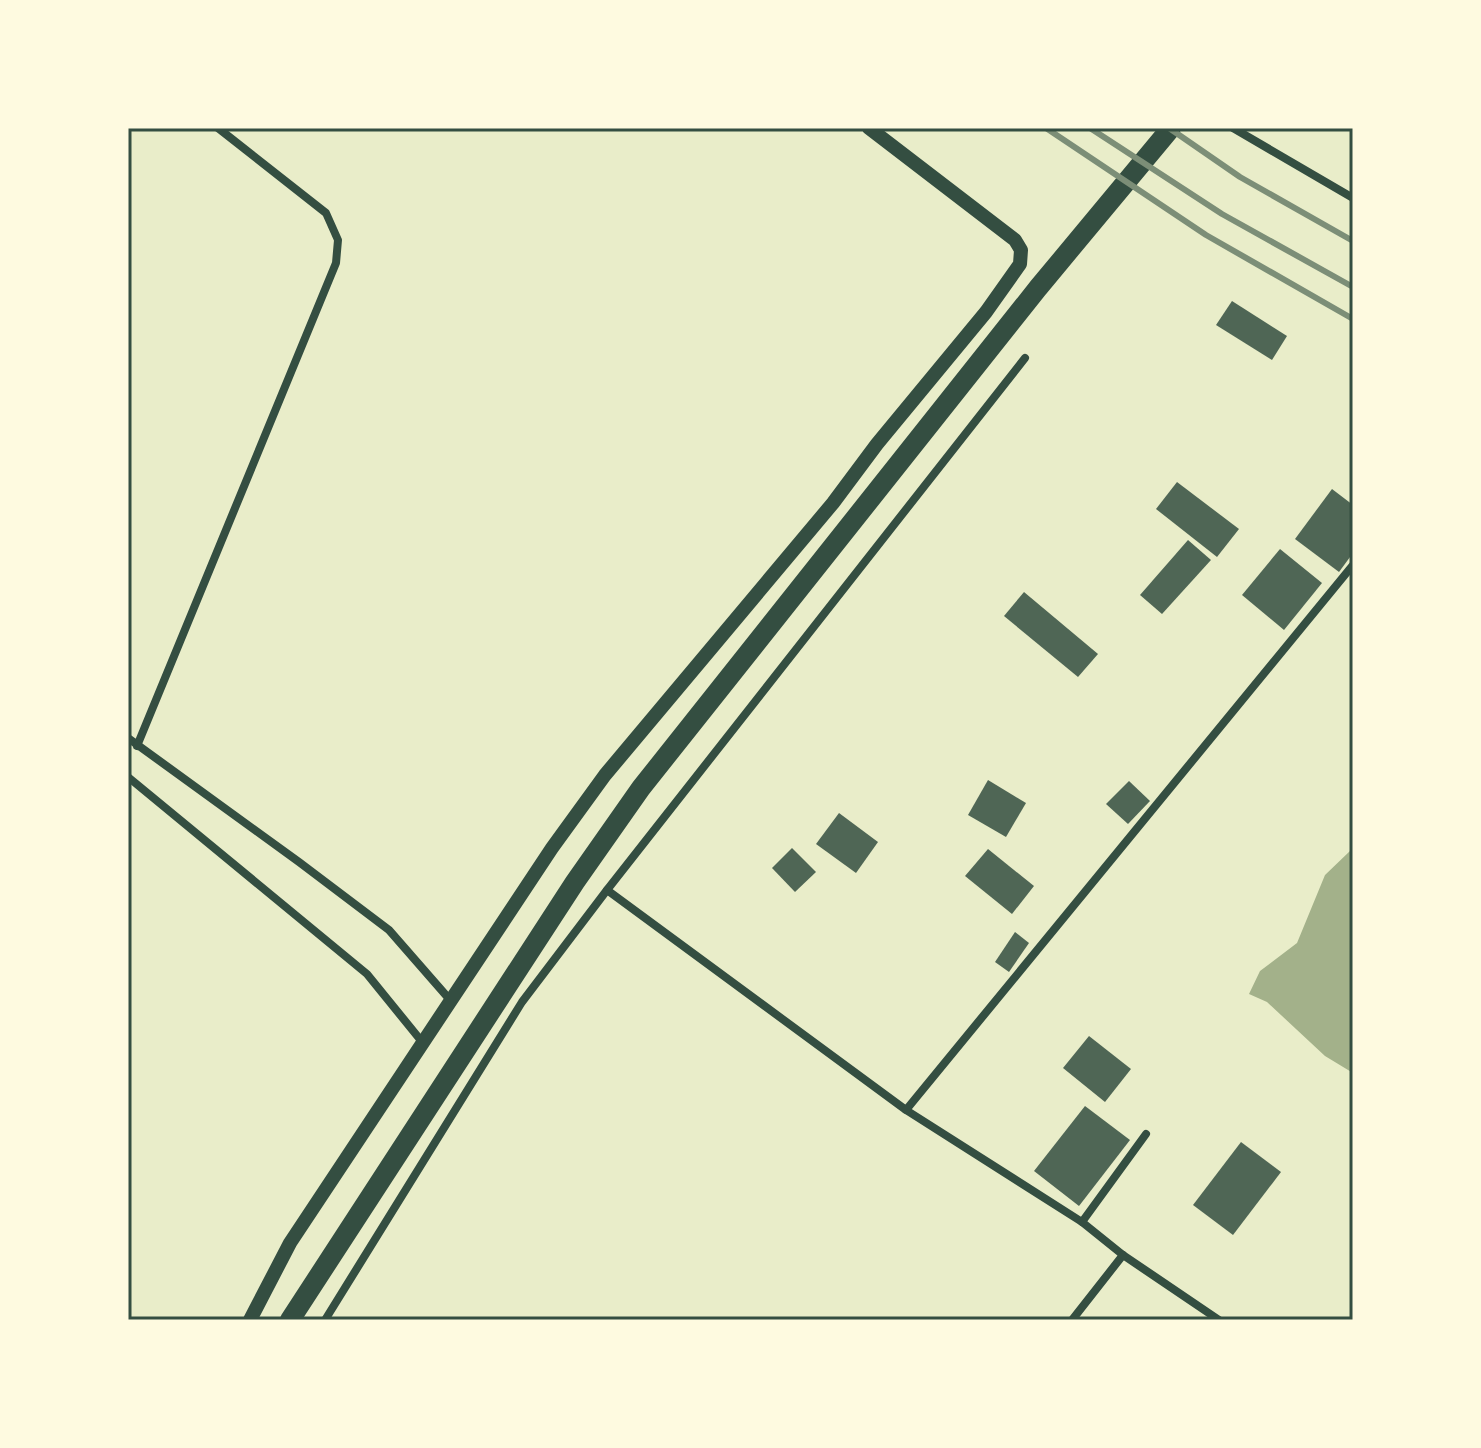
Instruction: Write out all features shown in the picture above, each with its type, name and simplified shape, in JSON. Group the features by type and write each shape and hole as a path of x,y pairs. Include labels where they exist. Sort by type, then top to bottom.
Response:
{"main road":[{"path":"290,1320 575,882 641,788 1038,288 1171,128"}],"street":[{"path":"137,746 336,263 338,240 326,213 218,128"},
{"path":"250,1320 290,1243 552,848 605,775 833,503 877,444 986,312 1020,264 1021,250 1015,240 869,128"},
{"path":"1233,128 1353,198"},
{"path":"325,1320 522,1002 1025,358"},
{"path":"906,1110 1353,565"},
{"path":"128,738 389,930 451,1001"},
{"path":"128,777 367,974 423,1044"},
{"path":"607,890 906,1110 1082,1222 1123,1255 1219,1320"},
{"path":"1082,1222 1146,1134"},
{"path":"1072,1320 1123,1255"}],"shaded area":[{"path":"1353,851 1353,1073 1325,1056 1267,1002 1249,994 1260,971 1297,943 1325,875"}],"building":[{"path":"1232,301 1287,336 1272,360 1216,325"},
{"path":"1177,482 1239,529 1217,557 1156,509"},
{"path":"1332,489 1353,505 1353,553 1339,572 1295,539"},
{"path":"1188,540 1211,560 1162,614 1140,595"},
{"path":"1280,549 1322,583 1284,630 1242,595"},
{"path":"1024,592 1098,654 1078,677 1004,616"},
{"path":"988,780 1026,803 1006,837 968,815"},
{"path":"1129,781 1150,801 1128,824 1106,804"},
{"path":"839,813 878,842 856,873 816,844"},
{"path":"792,848 816,872 795,892 772,868"},
{"path":"988,849 1034,886 1012,914 965,876"},
{"path":"1015,932 1029,943 1009,972 995,962"},
{"path":"1089,1036 1131,1069 1105,1102 1063,1068"},
{"path":"1085,1106 1130,1140 1079,1206 1034,1171"},
{"path":"1241,1142 1281,1172 1233,1235 1193,1205"}],"railway":[{"path":"1046,128 1206,235 1353,319"},
{"path":"1090,128 1222,214 1353,287"},
{"path":"1169,128 1240,177 1353,241"}]}
